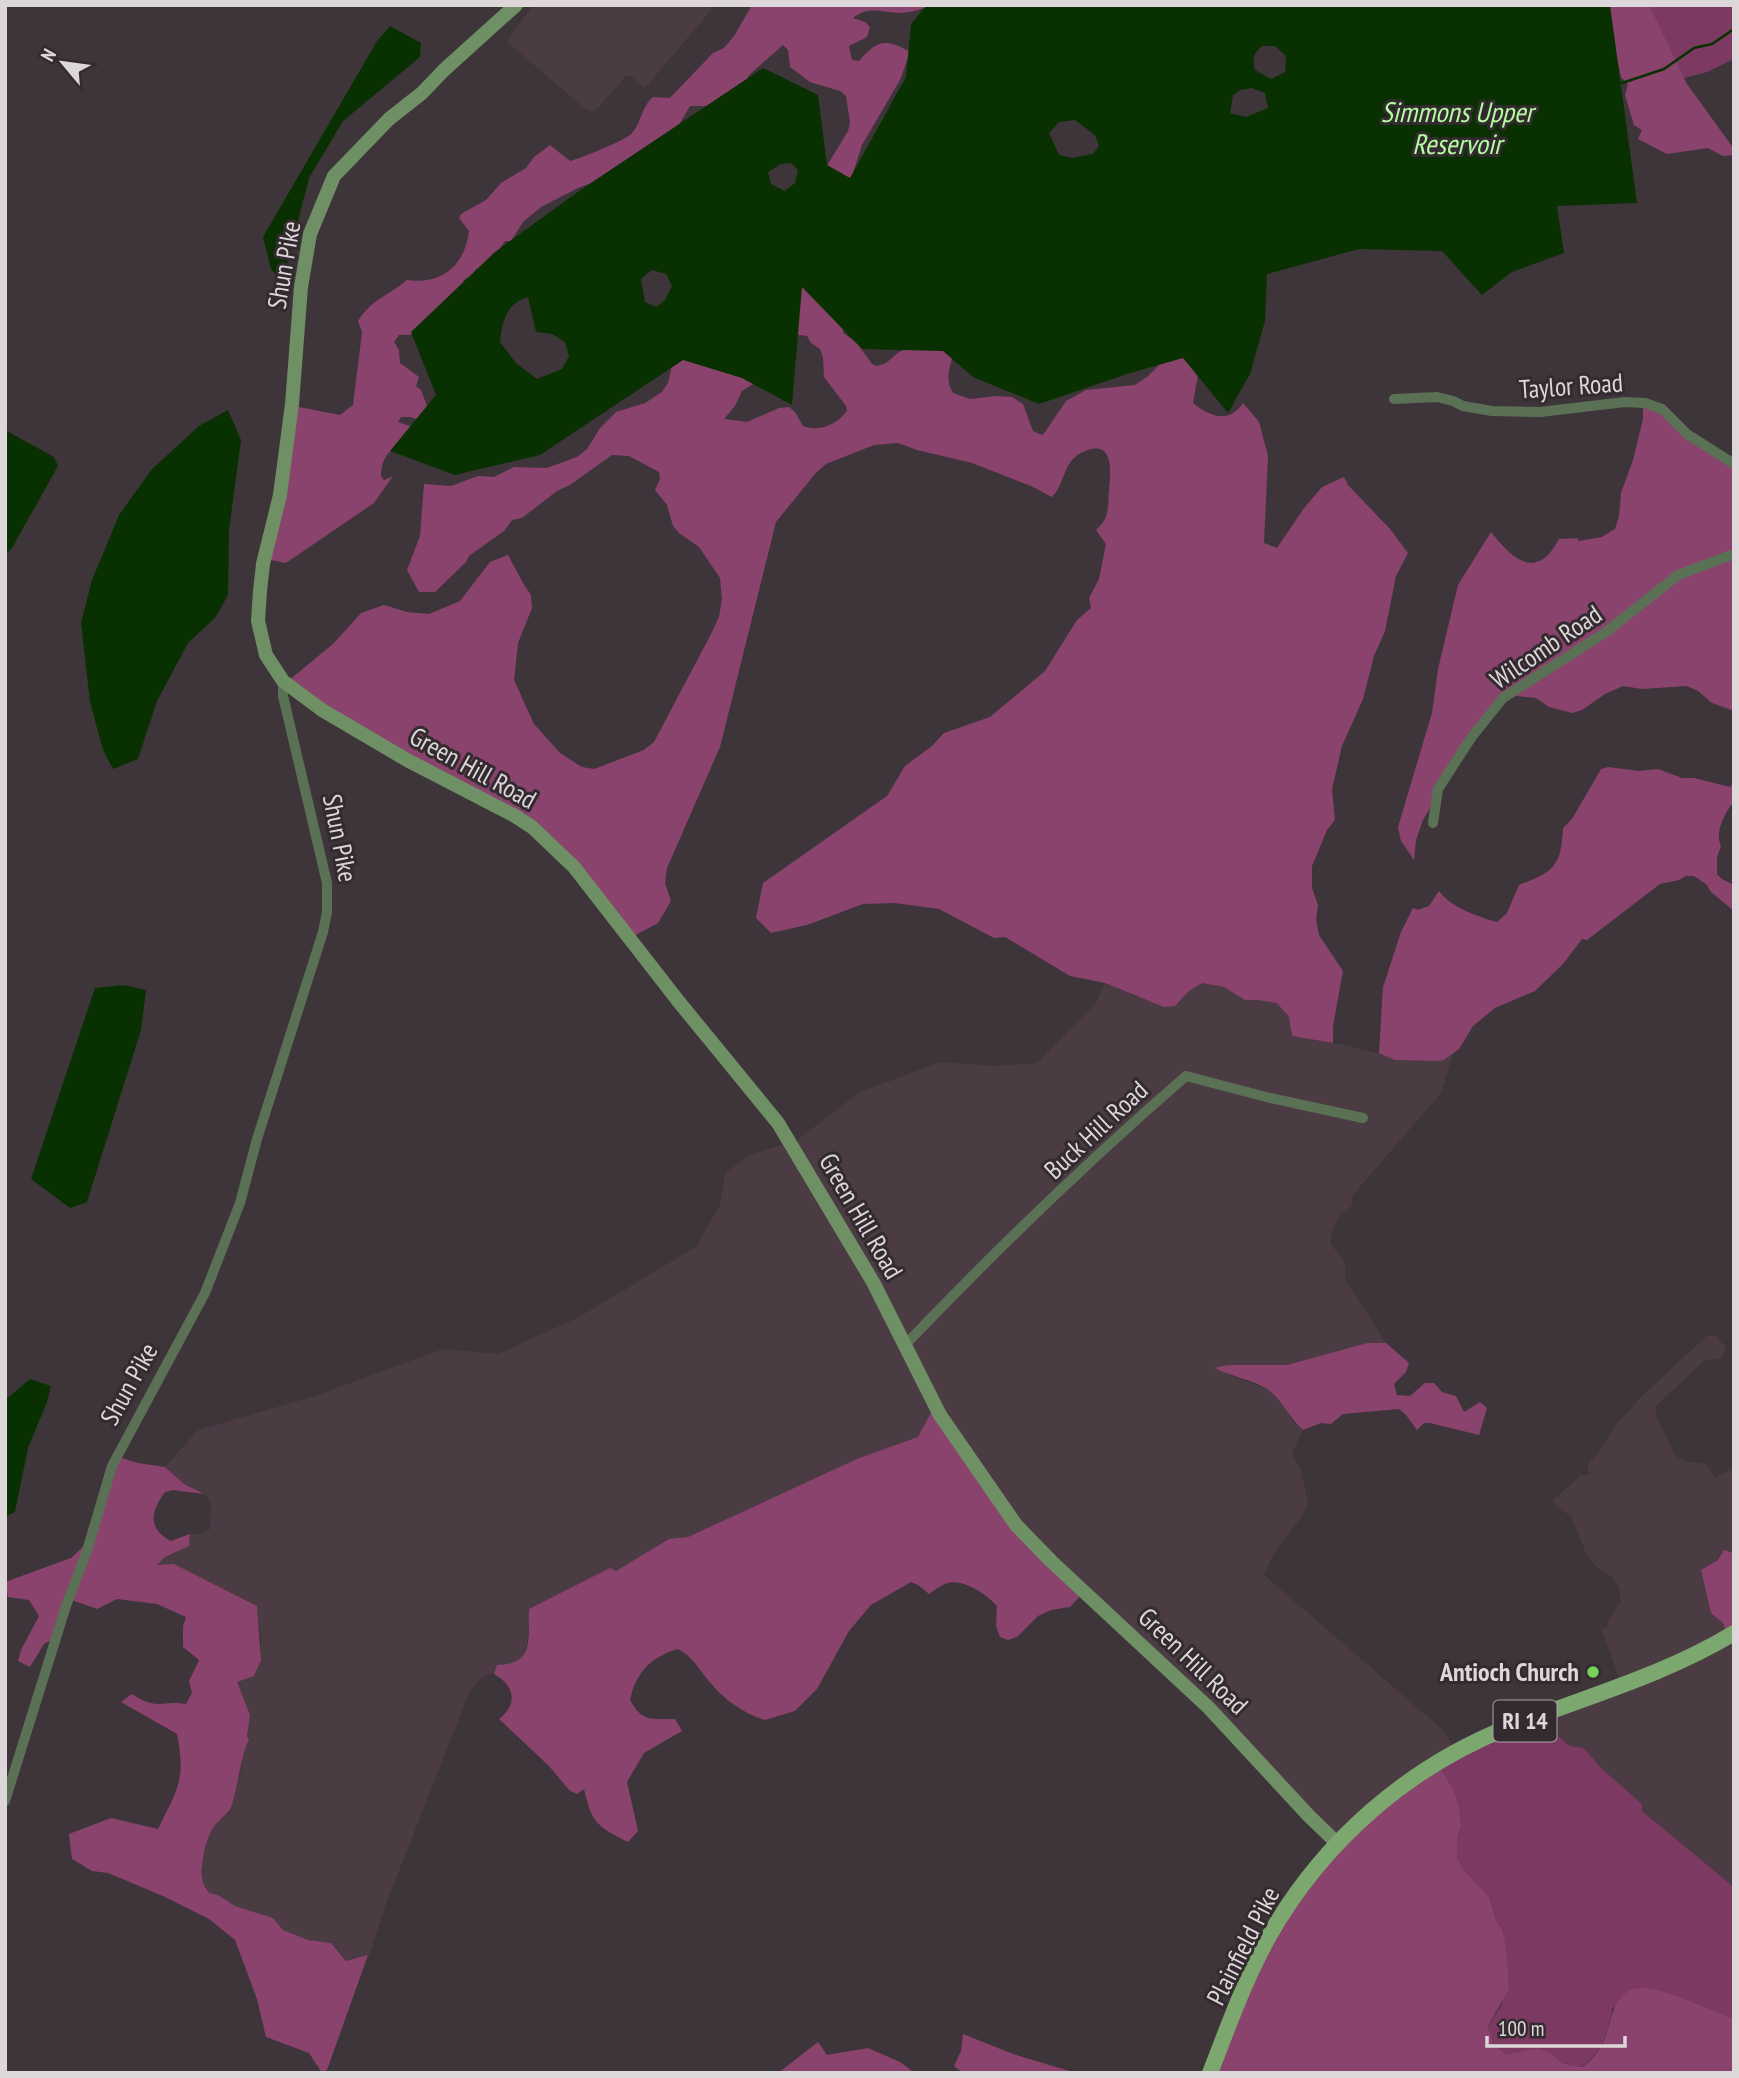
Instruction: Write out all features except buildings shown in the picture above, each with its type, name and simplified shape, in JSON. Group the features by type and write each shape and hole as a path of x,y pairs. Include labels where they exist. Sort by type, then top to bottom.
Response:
{"main road":[{"name":"Shun Pike","path":"283,681 266,655 258,621 263,564 281,495 292,404 301,287 310,234 334,176 390,119 422,93 516,5"},
{"name":"Green Hill Road","path":"283,681 322,710 369,739 515,816 574,867 778,1123 873,1282 940,1416 1017,1525 1051,1561 1200,1699 1337,1843"},
{"name":"Plainfield Pike","path":"1210,2073 1251,1973 1269,1937 1297,1893 1337,1843 1394,1791 1458,1750 1510,1726 1604,1694 1654,1673 1734,1633"}],"street":[{"name":"Taylor Road","path":"1394,399 1437,397 1462,406 1492,411 1540,412 1625,402 1644,403 1662,409 1687,434 1734,464"},
{"name":"Wilcomb Road","path":"1433,823 1438,789 1471,738 1503,698 1606,632 1678,575 1734,554"},
{"name":"Shun Pike","path":"5,1801 112,1466 196,1312 240,1203 257,1139 323,932 327,912 327,883 283,696 283,681"},
{"name":"Buck Hill Road","path":"906,1344 982,1264 1186,1076 1363,1118"}],"shaded area":[{"path":"533,5 708,5 712,9 645,88 631,76 626,76 595,111 588,111 507,42"},
{"path":"752,5 931,5 919,10 897,13 869,11 853,18 870,27 867,37 849,46 852,60 859,61 882,43 910,52 900,80 862,145 852,176 843,184 822,174 848,131 850,122 846,96 840,91 810,82 790,67 788,50 783,45 749,75 742,92 729,106 690,106 677,128 607,177 541,207 523,222 511,241 505,241 486,268 476,269 472,276 465,279 428,334 399,335 394,342 399,350 400,363 419,377 416,386 445,429 411,417 401,417 398,422 415,428 411,436 404,434 400,445 386,457 381,476 384,480 393,476 374,503 286,563 265,559 294,406 340,415 353,405 362,332 358,321 363,314 407,280 419,281 441,276 457,263 467,243 469,231 459,218 461,214 486,200 501,183 526,168 534,157 550,145 570,161 612,145 631,134 649,101 653,97 670,98 713,53 724,48"},
{"path":"1605,5 1649,5 1687,84 1734,149 1734,155 1723,156 1708,148 1667,154 1638,139 1642,130 1634,125 1625,95 1628,84 1621,77"},
{"path":"1618,5 1734,5 1734,59 1707,72 1628,93"},
{"path":"813,277 845,315 843,333 857,343 872,364 877,366 886,363 899,352 913,346 956,349 948,376 953,393 970,399 1012,397 1023,404 1033,431 1042,435 1066,401 1086,390 1135,385 1175,349 1200,364 1193,403 1213,415 1226,416 1238,410 1243,403 1259,422 1268,456 1264,543 1277,548 1322,487 1344,477 1408,553 1396,576 1385,631 1374,656 1363,699 1342,746 1332,789 1335,820 1327,830 1312,866 1312,888 1318,905 1316,920 1319,935 1343,971 1333,1026 1333,1043 1292,1036 1289,1017 1277,1003 1245,1000 1224,987 1202,983 1189,991 1175,1006 1164,1007 1105,983 1070,976 1005,937 994,938 939,909 895,903 863,904 807,925 771,933 756,918 763,883 887,796 905,766 932,746 944,733 990,717 1045,671 1077,620 1091,608 1089,598 1099,579 1106,544 1096,530 1107,514 1110,473 1108,458 1100,449 1092,449 1075,457 1052,497 972,463 898,443 874,445 826,464 815,474 776,522 720,747 667,868 665,883 671,901 658,923 632,937 532,827 455,785 288,681 333,644 361,613 384,605 407,612 429,614 460,601 490,562 508,555 531,595 532,608 518,643 514,680 534,724 560,753 582,767 594,769 644,750 654,742 710,636 719,617 722,599 720,578 699,547 673,526 667,505 655,490 660,479 659,472 629,456 612,455 522,518 512,520 504,531 469,556 435,592 419,592 407,570 420,536 424,484 451,486 478,476 494,477 514,467 547,468 577,457 587,449 600,428 616,412 645,403 662,392 668,383 672,365 684,355 769,374 742,391 735,406 724,419 747,422 779,408 789,407 803,426 821,428 833,423 847,411 846,406 824,377 820,349 811,343 807,336 793,334 801,287"},
{"path":"1643,405 1654,405 1734,464 1734,711 1712,703 1687,686 1642,689 1623,686 1572,713 1549,707 1536,698 1507,695 1445,783 1423,820 1416,840 1414,860 1401,841 1398,827 1432,713 1438,669 1458,585 1491,532 1516,557 1533,563 1542,560 1559,539 1577,538 1579,541 1602,537 1615,529 1621,493 1643,419"},
{"path":"1608,767 1639,771 1658,769 1682,778 1694,778 1730,787 1734,783 1734,806 1731,805 1719,830 1721,846 1717,857 1717,874 1734,885 1734,911 1694,876 1660,884 1587,940 1582,939 1563,964 1535,991 1495,1008 1473,1026 1459,1049 1442,1061 1395,1060 1379,1053 1383,987 1401,932 1413,908 1418,910 1429,906 1439,891 1457,907 1497,922 1507,913 1519,885 1540,876 1553,866 1560,851 1563,828 1572,819 1601,769"},
{"path":"1105,983 1135,996 1175,1006 1189,991 1202,983 1224,987 1245,1000 1258,999 1277,1003 1289,1017 1292,1036 1349,1046 1395,1060 1453,1053 1441,1093 1351,1197 1353,1205 1340,1214 1333,1228 1330,1243 1345,1263 1345,1279 1386,1343 1367,1343 1287,1365 1227,1365 1216,1368 1269,1390 1285,1407 1294,1423 1303,1430 1292,1453 1301,1471 1308,1503 1304,1513 1273,1555 1264,1575 1444,1731 1456,1754 1340,1841 1206,1705 918,1437 859,1458 688,1537 669,1540 616,1571 530,1609 527,1645 523,1658 513,1665 497,1665 494,1673 482,1677 470,1691 387,1901 369,1956 347,1961 331,1943 308,1940 283,1930 273,1918 235,1906 218,1895 208,1893 202,1880 202,1864 210,1832 231,1807 243,1752 249,1739 237,1682 261,1660 261,1640 257,1606 174,1564 156,1566 165,1557 189,1546 190,1534 201,1534 210,1529 211,1505 206,1496 184,1484 165,1467 198,1430 315,1396 443,1349 498,1354 579,1317 696,1247 720,1205 725,1173 752,1154 796,1141 860,1092 941,1062 993,1066 1037,1063 1096,1003"},
{"path":"1707,1336 1716,1336 1726,1348 1721,1358 1705,1360 1656,1406 1656,1415 1675,1456 1707,1465 1715,1478 1734,1468 1734,1553 1729,1551 1711,1613 1723,1623 1734,1648 1734,1887 1642,1811 1642,1804 1601,1768 1584,1748 1570,1746 1538,1720 1623,1687 1601,1629 1608,1626 1607,1621 1621,1601 1619,1587 1586,1553 1572,1518 1552,1501 1578,1478 1576,1465 1578,1475 1589,1475 1588,1464 1616,1425 1642,1396"},
{"path":"1367,1343 1386,1343 1409,1363 1406,1372 1394,1384 1397,1395 1410,1396 1425,1383 1434,1383 1442,1392 1456,1396 1464,1412 1480,1402 1487,1408 1479,1435 1430,1423 1424,1423 1417,1430 1399,1409 1343,1414 1331,1424 1321,1423 1303,1430 1276,1396 1266,1388 1215,1368 1227,1365 1287,1365"},
{"path":"934,1407 979,1474 1084,1592 1070,1607 1051,1610 1038,1616 1017,1637 1008,1640 1000,1637 996,1626 997,1606 980,1592 951,1582 929,1594 911,1582 871,1605 849,1631 817,1689 795,1711 765,1720 749,1714 727,1699 683,1652 678,1649 668,1652 646,1667 636,1681 630,1700 643,1716 675,1719 682,1731 644,1753 627,1782 638,1831 628,1842 597,1823 584,1789 577,1794 570,1791 549,1766 499,1719 509,1707 512,1695 501,1678 494,1674 497,1665 509,1664 524,1655 528,1639 529,1609 610,1568 616,1571 669,1539 688,1537 859,1458 918,1437"},
{"path":"118,1457 165,1467 184,1484 204,1494 173,1490 165,1492 160,1499 154,1513 158,1531 171,1541 190,1534 189,1546 165,1557 157,1565 174,1564 257,1606 261,1660 254,1676 237,1682 250,1715 247,1736 249,1739 231,1807 212,1829 207,1843 202,1880 209,1893 218,1895 235,1906 273,1918 283,1930 308,1940 331,1943 346,1961 368,1955 327,2070 322,2073 309,2053 266,2037 257,1999 235,1940 209,1919 163,1896 108,1873 92,1871 72,1859 69,1834 111,1818 158,1829 171,1803 180,1773 177,1734 121,1702 132,1694 154,1704 186,1704 192,1693 189,1681 199,1660 183,1647 186,1617 157,1604 117,1599 97,1609 69,1599 55,1638 44,1644 30,1667 18,1661 39,1616 29,1600 8,1597 5,1582 71,1558 87,1543"},
{"path":"1724,1550 1734,1553 1734,1648 1723,1623 1711,1613 1701,1570 1718,1560"},
{"path":"1538,1720 1570,1746 1584,1748 1601,1768 1642,1804 1642,1811 1734,1887 1734,2018 1713,2012 1613,2007 1599,2048 1581,2067 1562,2063 1551,2053 1537,2048 1506,2054 1494,2045 1488,2026 1502,2004 1502,1929 1496,1920 1489,1897 1463,1869 1457,1857 1457,1838 1461,1826 1453,1788 1438,1765"},
{"path":"1438,1765 1453,1788 1459,1807 1461,1826 1457,1838 1457,1857 1463,1869 1489,1897 1506,1947 1509,1989 1488,2026 1494,2045 1506,2054 1537,2048 1551,2053 1562,2063 1582,2067 1600,2048 1613,2011 1623,1995 1634,1989 1650,1989 1674,1995 1734,2018 1734,2073 1217,2073 1264,1949 1332,1849"},
{"path":"963,2034 1013,2054 1076,2073 963,2073 954,2066 961,2051"},
{"path":"818,2042 827,2055 868,2048 900,2062 915,2073 778,2073"}],"water":[{"name":"Simmons Upper Reservoir","path":"927,5 1610,5 1637,203 1557,206 1564,253 1512,272 1482,295 1442,251 1359,249 1267,274 1265,321 1250,374 1228,413 1183,358 1039,404 973,377 943,351 862,349 802,287 792,405 742,378 683,360 540,455 455,475 390,451 436,395 411,332 495,252 579,191 763,68 818,95 827,165 850,178 906,77 911,24","holes":["1262,46 1275,46 1286,56 1285,72 1271,79 1255,70 1254,56","1252,88 1265,93 1268,108 1246,117 1230,113 1233,95 1240,90","1075,120 1095,135 1099,146 1093,154 1072,158 1059,155 1049,133 1059,122","791,163 798,170 795,183 785,191 771,184 768,172 781,164","652,270 666,274 672,286 665,300 656,307 645,302 641,279","528,297 536,332 552,334 565,342 569,356 562,369 537,379 516,363 500,342 504,320 515,304"]},
{"path":"390,26 421,43 420,57 343,121 309,178 286,269 277,276 271,269 263,237 377,41"},
{"path":"228,410 241,440 229,530 228,595 215,618 188,643 157,701 138,759 113,769 103,750 90,702 81,623 92,580 119,515 152,469 199,426"},
{"path":"5,430 54,457 58,466 12,548 5,555"},
{"path":"124,985 146,990 141,1030 87,1202 70,1208 31,1179 95,988"},
{"path":"30,1379 51,1386 28,1448 15,1512 5,1517 5,1400"}],"waterway":[{"path":"1622,83 1664,69 1694,48 1712,44 1734,29"}],"place":[{"name":"Antioch Church","path":"1593,1672"}]}
